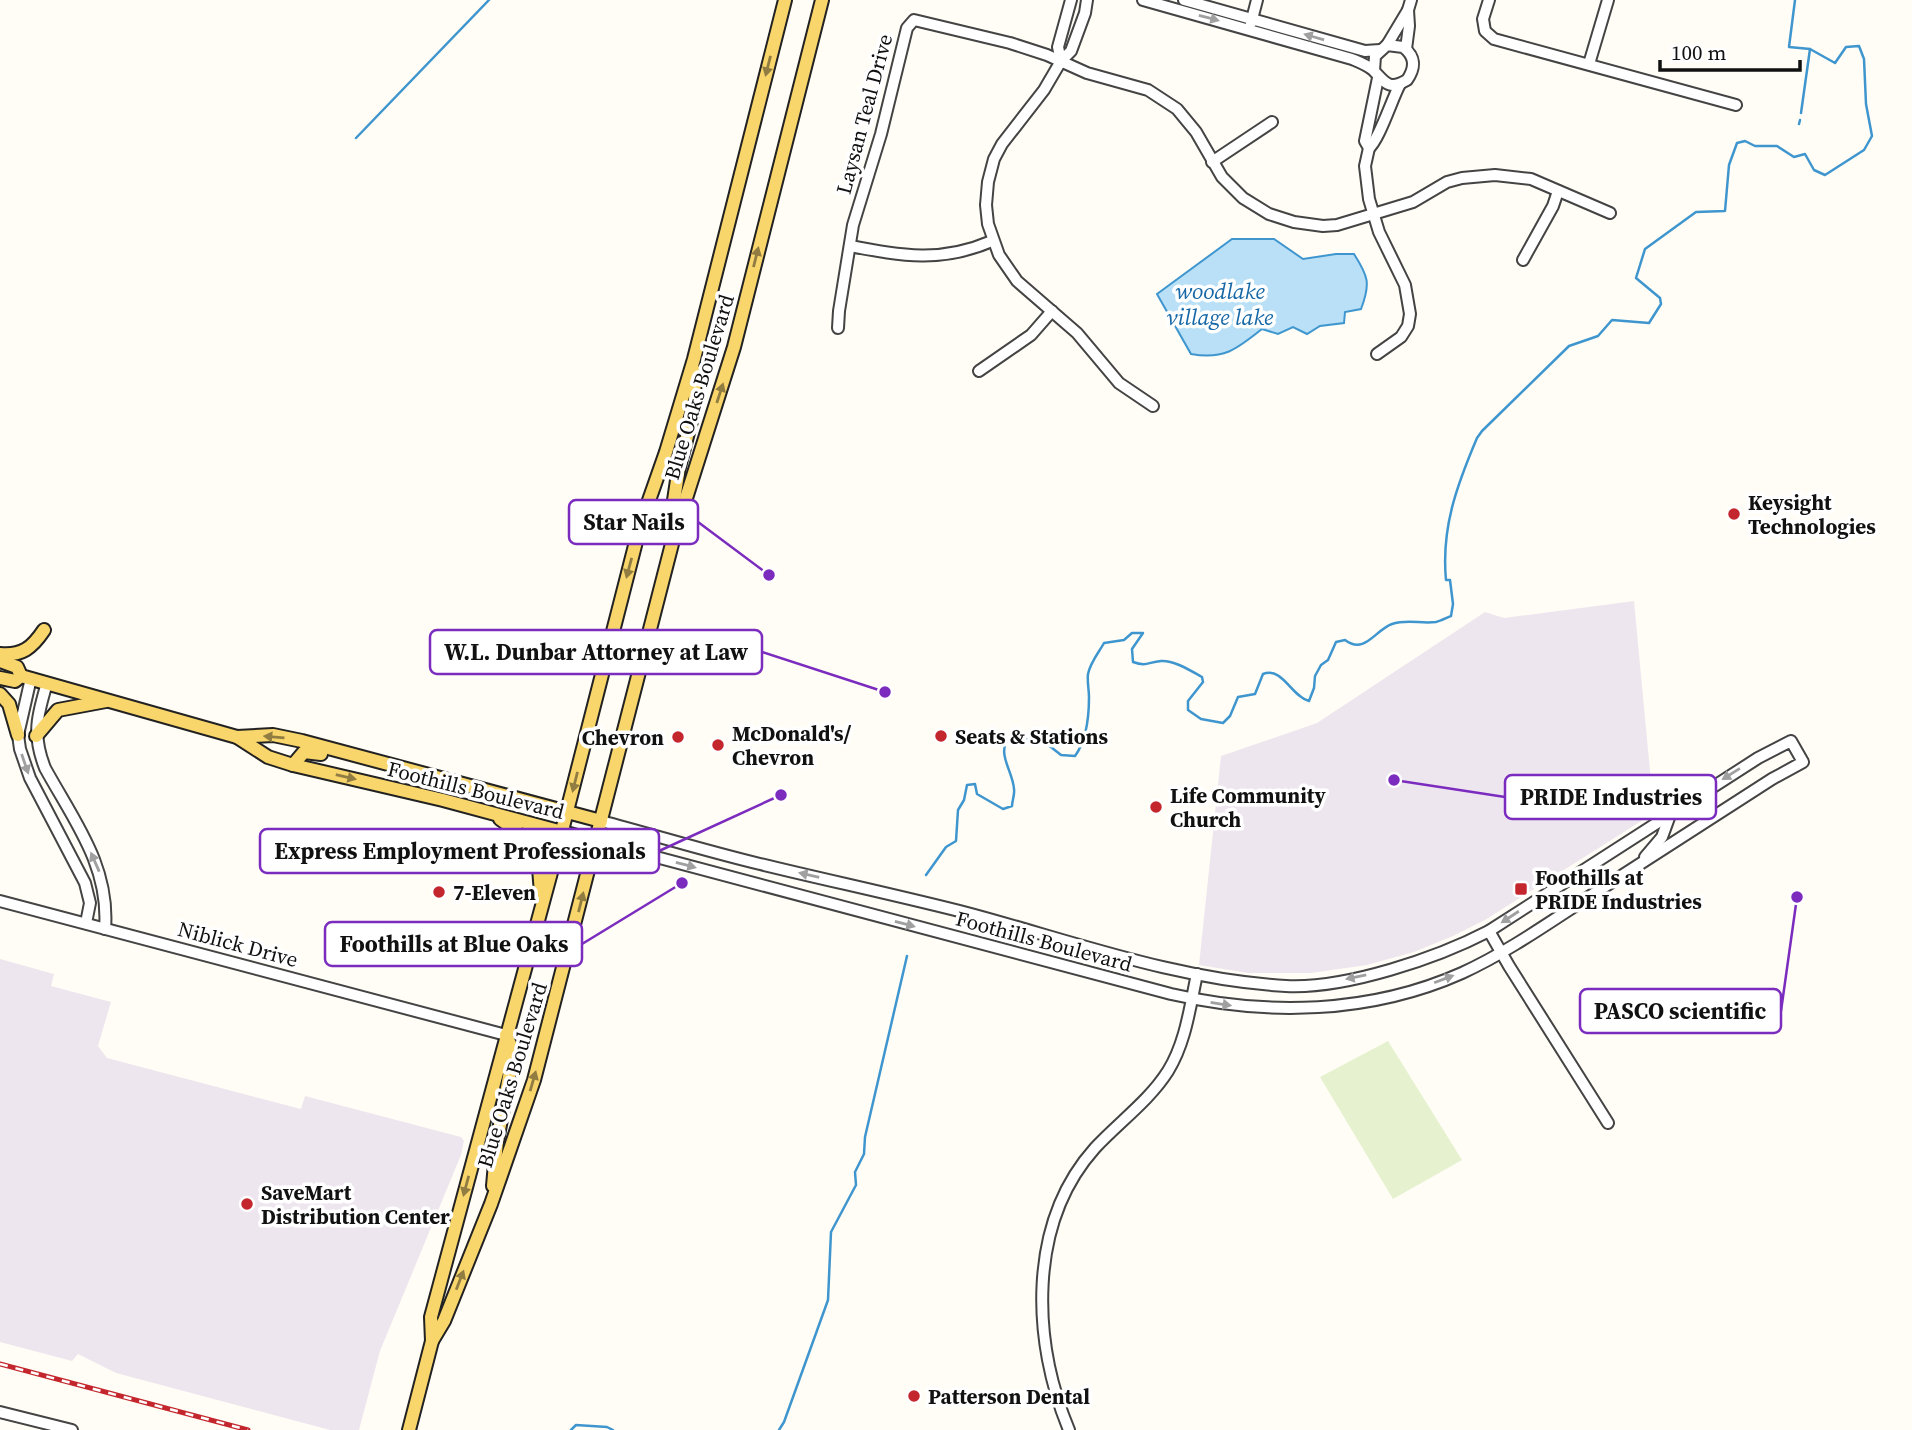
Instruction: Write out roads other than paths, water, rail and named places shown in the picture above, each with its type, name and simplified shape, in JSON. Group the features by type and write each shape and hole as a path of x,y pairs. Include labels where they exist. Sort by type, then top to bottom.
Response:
{"main road":[{"name":"Blue Oaks Boulevard","path":"432,1341 431,1317 542,908 640,526 694,359 785,0"},
{"name":"Blue Oaks Boulevard","path":"409,1430 432,1341 444,1321 491,1204 534,1080 680,517 734,347 822,0"},
{"path":"680,517 673,507 679,467 695,406 694,359"},
{"path":"0,654 15,655 27,650 44,630"},
{"name":"Foothills Boulevard","path":"0,661 17,667 26,677"},
{"name":"Foothills Boulevard","path":"0,678 15,681 26,677 47,682 237,737 268,757 293,765 596,841"},
{"path":"0,694 9,704 19,735"},
{"path":"36,736 58,710 110,700"},
{"name":"Foothills Boulevard","path":"237,737 273,735 601,821"},
{"path":"293,765 308,751 342,758 348,754"},
{"path":"492,813 526,836 534,846 539,860 542,908"},
{"path":"491,1204 496,1141 513,1055 506,1035"}],"street":[{"path":"1061,61 1058,47 1071,0"},
{"path":"1087,0 1071,51 1061,61 1044,90 1002,144 994,159 986,205 992,241 1017,281 1091,348 1119,383 1153,406"},
{"path":"1143,0 1365,51 1395,44 1406,49 1413,58 1412,74 1400,84 1375,124"},
{"path":"1184,0 1352,59 1392,85 1400,84"},
{"path":"1251,24 1257,0"},
{"path":"1489,0 1483,19 1485,32 1494,39 1736,105"},
{"path":"1589,64 1608,0"},
{"path":"1377,354 1402,337 1410,314 1405,285 1374,216 1366,182 1365,166 1369,148 1376,143 1376,75 1373,64 1410,5"},
{"path":"1406,49 1410,5"},
{"name":"Laysan Teal Drive","path":"850,246 857,212 891,98 907,28 914,20 1010,43 1061,61"},
{"path":"1064,25 1079,30"},
{"path":"1061,61 1087,73 1136,85 1177,109 1191,126 1222,177 1243,198 1280,218 1323,226 1337,225 1374,216 1413,201 1447,182 1478,176 1531,179 1610,213"},
{"path":"1212,162 1272,122"},
{"path":"1523,260 1553,206 1558,191"},
{"path":"838,328 850,246 902,256 937,256 954,254 992,241"},
{"path":"979,371 1031,335 1052,311"},
{"path":"26,677 19,735 23,763 85,883 90,903 86,923"},
{"path":"47,682 36,722 38,752 98,865 106,901 105,929"},
{"name":"Foothills Boulevard","path":"596,841 1191,999 1248,1008 1283,1009 1353,1004 1436,983 1462,972 1501,951 1803,762 1791,741 1729,776 1489,931 1436,956 1328,982 1288,986 1171,970 876,889 760,864 601,821"},
{"path":"1639,865 1662,836 1671,814"},
{"name":"Niblick Drive","path":"0,901 506,1035"},
{"path":"1489,931 1608,1123"},
{"path":"1069,1430 1057,1400 1043,1320 1042,1278 1052,1224 1062,1198 1083,1163 1095,1148 1150,1096 1169,1070 1179,1051 1197,974"},
{"path":"0,1412 72,1430"}],"water":[{"name":"woodlake village lake","path":"1232,239 1274,239 1303,259 1354,254 1362,268 1367,286 1361,309 1345,312 1344,323 1320,326 1307,334 1293,327 1278,334 1262,329 1230,351 1212,355 1191,354 1157,294"}],"waterway":[{"path":"356,138 489,0"},
{"path":"926,875 946,847 956,841 958,810 964,800 967,785 975,784 977,794 1003,809 1012,806 1014,789 1004,752 1007,739 1042,740 1061,755 1075,756 1082,743 1087,720 1089,670 1104,643 1124,640 1132,633 1143,633 1132,649 1133,662 1171,662 1202,677 1203,682 1188,701 1188,710 1201,719 1223,723 1230,716 1238,697 1255,694 1263,674 1276,674 1297,694 1309,701 1315,676 1321,665 1328,660 1336,642 1345,640 1358,645 1392,624 1436,622 1451,616 1453,604 1450,580 1446,580 1445,561 1448,525 1463,473 1482,431 1569,346 1598,336 1612,320 1649,323 1661,304 1660,298 1636,278 1645,249 1696,212 1725,211 1729,165 1737,143 1745,141 1755,146 1777,146 1794,157 1805,154 1814,170 1825,175 1864,150 1872,136 1866,104 1864,59 1859,46 1846,47 1835,63 1810,49 1789,47 1795,0"},
{"path":"1801,113 1810,49"},
{"path":"1799,124 1800,120"},
{"path":"779,1430 828,1300 831,1232 856,1185 855,1172 864,1154 865,1137 907,956"},
{"path":"571,1430 576,1425 607,1427 613,1430"}],"railway":[{"path":"0,1364 248,1430"}],"place":[{"name":"Keysight Technologies","path":"1734,514"},
{"name":"Star Nails","path":"769,575"},
{"name":"W.L. Dunbar Attorney at Law","path":"885,692"},
{"name":"Seats & Stations","path":"941,736"},
{"name":"Chevron","path":"678,737"},
{"name":"McDonald's/ Chevron","path":"718,745"},
{"name":"PRIDE Industries","path":"1394,780"},
{"name":"Express Employment Professionals","path":"781,795"},
{"name":"Life Community Church","path":"1156,807"},
{"name":"Foothills at Blue Oaks","path":"682,883"},
{"name":"Foothills at PRIDE Industries","path":"1521,889"},
{"name":"7-Eleven","path":"439,892"},
{"name":"PASCO scientific","path":"1797,897"},
{"name":"SaveMart Distribution Center","path":"247,1204"},
{"name":"Patterson Dental","path":"914,1396"}]}
